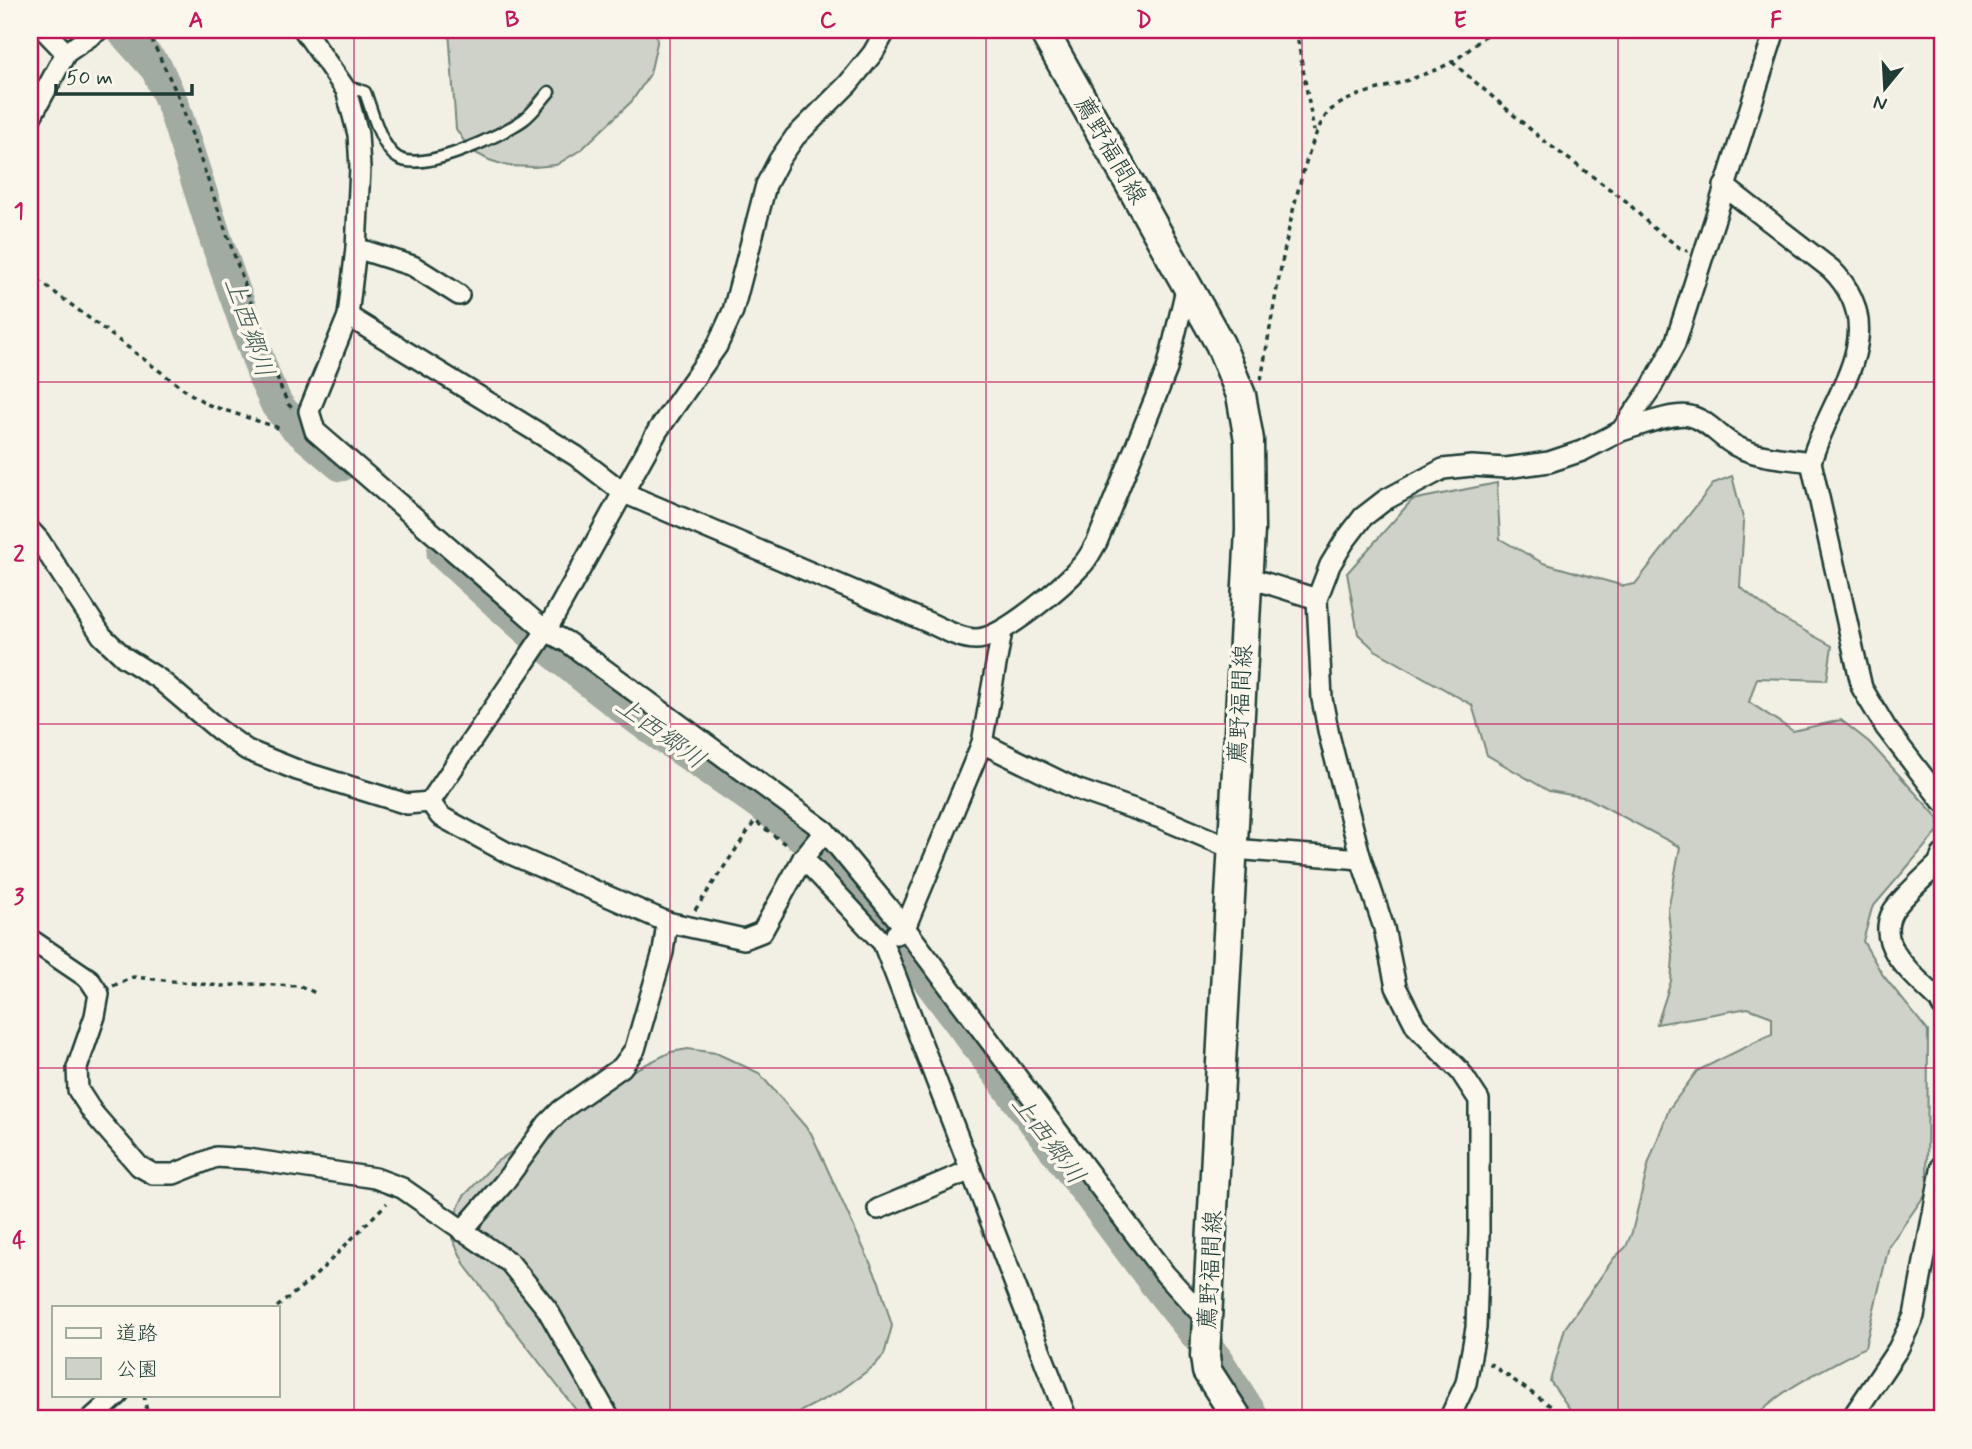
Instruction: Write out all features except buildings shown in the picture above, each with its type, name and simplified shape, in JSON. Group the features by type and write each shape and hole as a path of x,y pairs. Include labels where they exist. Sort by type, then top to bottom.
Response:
{"main road":[{"name":"薦野福間線","path":"1043,30 1220,344 1241,395 1249,440 1250,530 1217,1107 1213,1250 1206,1336 1207,1371 1238,1419"}],"street":[{"path":"44,30 66,53"},
{"path":"30,119 66,53 99,30"},
{"path":"304,30 346,90 358,134 359,168 356,248 348,316 310,411 315,431 546,631 567,642 813,846 895,935 1165,1274 1206,1336"},
{"path":"430,802 546,631 658,430 717,346 733,311 766,185 779,160 795,137 848,84 873,53 886,30"},
{"path":"1621,431 1651,388 1675,344 1775,30"},
{"path":"1724,186 1831,269 1844,281 1857,307 1859,330 1856,356 1818,438 1811,462 1862,688 1886,728 1942,801"},
{"path":"356,248 413,266 459,295"},
{"path":"348,316 576,456 624,493 966,638 978,639 1002,631 1057,588 1084,564 1097,542 1167,369 1187,285"},
{"path":"1449,1419 1466,1383 1473,1352 1479,1234 1479,1100 1460,1071 1416,1026 1396,987 1384,928 1361,859 1322,699 1317,599 1330,565 1363,517 1408,486 1443,469 1472,466 1506,468 1549,461 1582,451 1621,431 1677,415 1700,419 1727,441 1750,453 1811,462"},
{"path":"30,530 102,636 124,657 159,679 247,750 297,770 407,804 430,802"},
{"path":"1247,577 1317,599"},
{"path":"895,935 982,743 1002,631"},
{"path":"982,743 1076,789 1160,818 1233,849 1361,859"},
{"path":"430,802 440,816 506,852 675,924 744,939 762,932 813,846"},
{"path":"813,846 895,935 971,1170 1067,1419"},
{"path":"1942,855 1938,864 1893,911 1887,931 1895,954 1942,1006"},
{"path":"463,1231 503,1184 547,1124 561,1110 622,1066 635,1049 663,952 675,924"},
{"path":"30,939 89,979 99,994 95,1016 77,1068 78,1090 93,1113 138,1166 153,1174 174,1174 216,1157 248,1159 376,1178 401,1188 510,1263 547,1309 610,1419"},
{"path":"1851,1419 1898,1349 1914,1316 1942,1165"},
{"path":"878,1209 971,1170"},
{"path":"91,1419 117,1396"}],"lane":[{"path":"346,90 365,92 386,148 400,159 420,162 448,155 502,133 526,118 549,92"}],"path":[{"path":"147,30 179,98 281,388 288,404 315,431"},
{"path":"1296,30 1315,133"},
{"path":"1259,388 1286,245 1301,177 1315,133 1330,111 1356,96 1409,80 1452,62 1492,30"},
{"path":"1452,62 1544,141 1626,201 1661,234 1680,248 1703,256"},
{"path":"30,274 189,393 209,405 279,428"},
{"path":"675,924 755,821 813,846"},
{"path":"99,994 133,976 221,986 300,986 318,994"},
{"path":"278,1306 355,1238 401,1188"},
{"path":"1473,1352 1555,1409 1554,1419"},
{"path":"144,1396 148,1419"}],"green space":[{"path":"449,30 656,30 657,43 650,74 632,101 582,149 556,165 508,166 470,150 456,129"},
{"path":"1732,476 1744,522 1740,587 1776,615 1832,646 1827,680 1757,678 1749,702 1793,731 1841,720 1869,742 1939,819 1939,830 1872,908 1863,941 1882,974 1928,1031 1927,1192 1889,1246 1865,1347 1790,1388 1753,1419 1577,1419 1550,1381 1565,1328 1614,1258 1626,1247 1649,1162 1669,1109 1697,1071 1772,1034 1772,1017 1748,1008 1657,1024 1671,981 1673,957 1668,910 1680,847 1588,798 1549,791 1487,755 1472,705 1375,650 1358,634 1347,573 1412,500 1497,483 1500,539 1543,563 1624,586 1635,584 1714,483"},
{"path":"688,1049 716,1053 759,1073 811,1133 879,1282 892,1326 884,1355 874,1366 840,1391 786,1419 583,1419 466,1267 452,1238 452,1222 463,1197 496,1162 634,1070 671,1052"}],"waterway":[{"name":"上西郷川","path":"122,30 157,69 173,105 216,240 265,379 277,405 295,426 341,465"},
{"name":"上西郷川","path":"443,553 570,666 651,728 789,825 842,872 907,951 1156,1284 1216,1359 1254,1419"}]}
